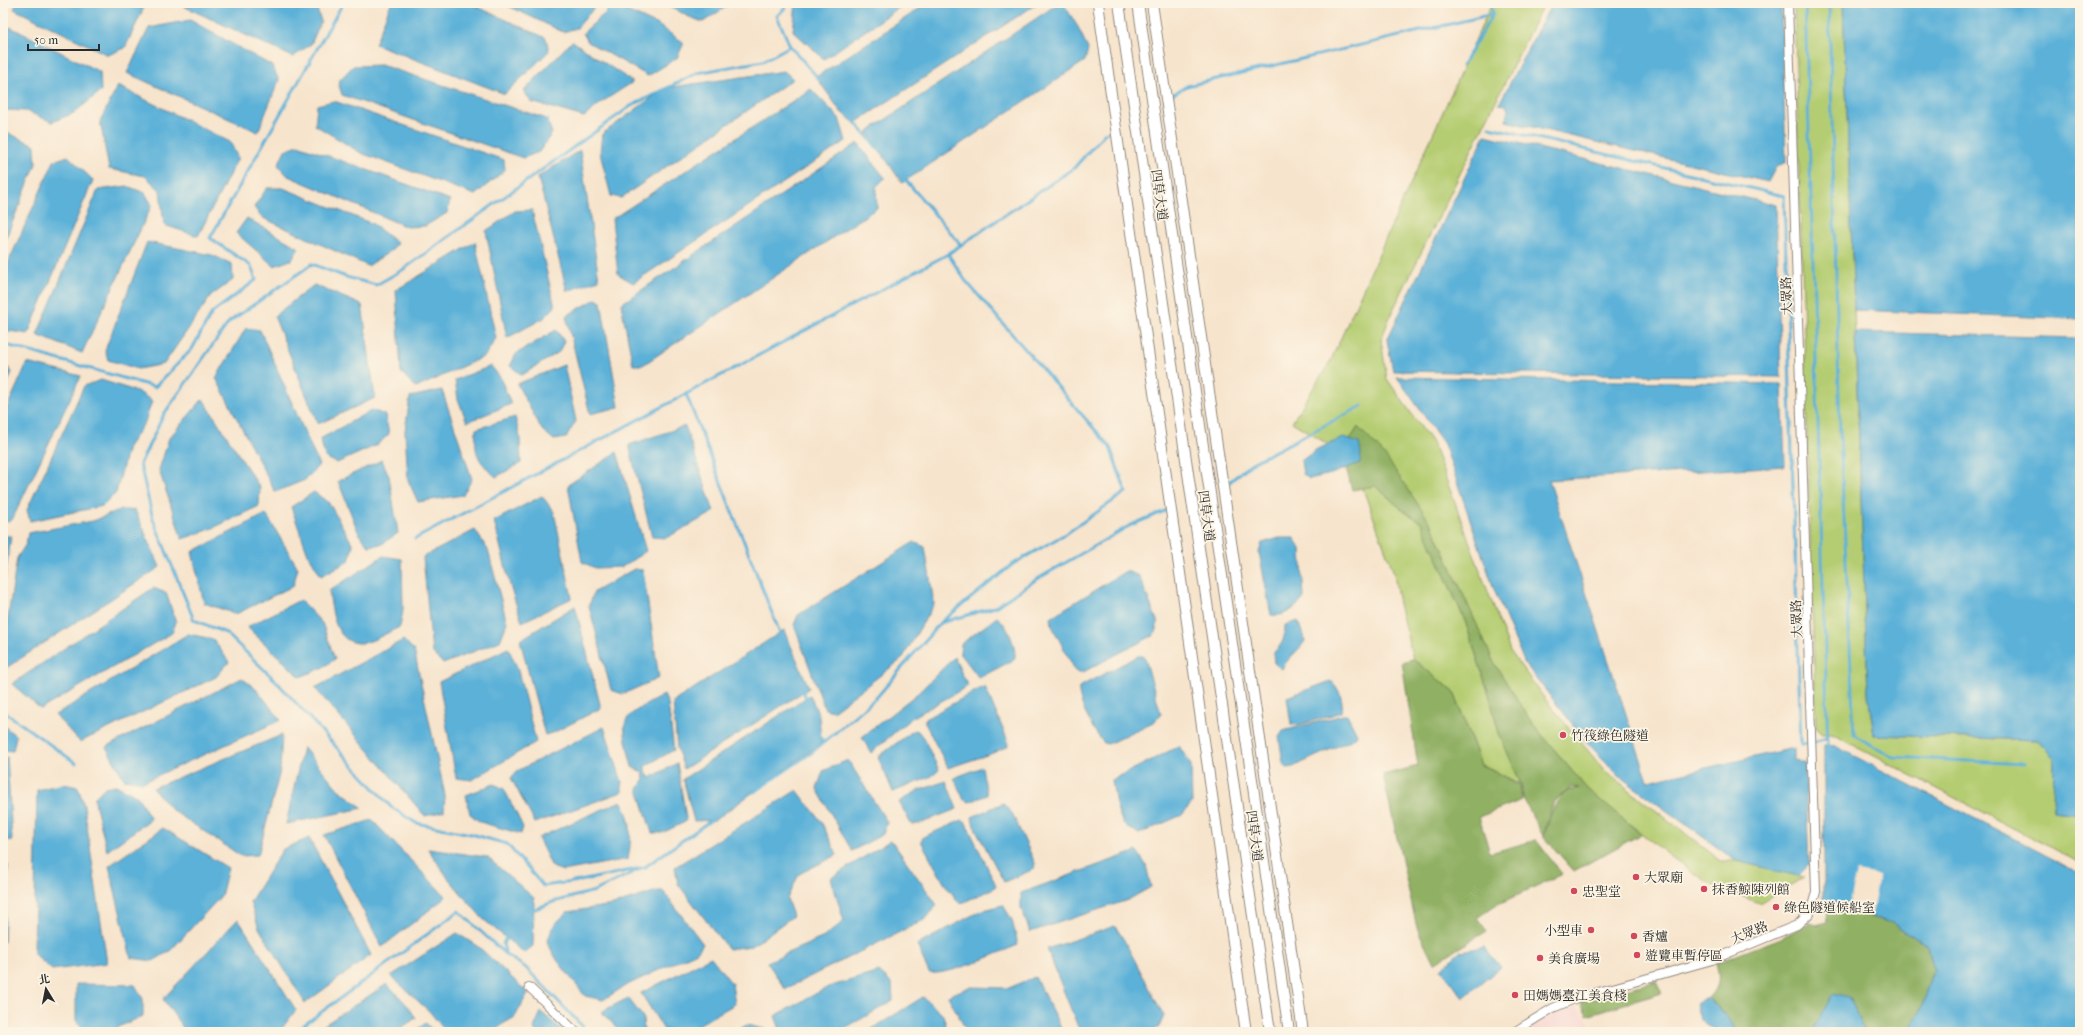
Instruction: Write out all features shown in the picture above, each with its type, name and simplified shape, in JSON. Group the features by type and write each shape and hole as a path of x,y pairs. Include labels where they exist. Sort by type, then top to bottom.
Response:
{"street":[{"path":"1098,3 1246,1032"},
{"name":"四草大道","path":"1118,3 1270,1032"},
{"name":"四草大道","path":"1138,3 1288,1032"},
{"name":"四草大道","path":"1152,3 1303,1032"},
{"name":"大眾路","path":"1514,1032 1553,1008 1578,998 1712,960 1797,925 1810,913 1816,892 1788,3"},
{"path":"529,987 576,1032"}],"shaded area":[{"path":"1576,1006 1596,1032 1526,1032 1546,1018"}],"green space":[{"path":"1492,3 1544,3 1391,314 1381,340 1387,379 1433,444 1510,651 1545,699 1605,771 1721,861 1736,861 1805,877 1759,903 1712,885 1674,859 1587,789 1532,723 1494,663 1432,525 1358,427 1342,453 1292,422 1331,360"},
{"path":"1794,3 1843,3 1868,694 1874,735 2038,740 2054,758 2053,812 2080,815 2080,863 1832,734 1823,734 1816,728"},
{"path":"1358,427 1384,454 1432,525 1494,663 1532,723 1587,789 1641,834 1574,871 1544,837 1551,814 1559,799 1571,790 1579,788 1572,787 1554,801 1543,836 1523,798 1521,784 1499,733 1489,694 1465,621 1421,522 1405,512 1375,486 1352,490 1342,453"},
{"path":"1375,486 1405,512 1421,521 1465,621 1489,694 1499,733 1521,784 1481,765 1454,692 1413,659 1399,604 1394,573 1363,489"},
{"path":"1413,659 1454,692 1481,765 1520,785 1522,800 1479,817 1490,853 1536,840 1562,874 1494,906 1477,918 1487,931 1434,963 1417,928 1383,775 1418,766 1402,662"},
{"path":"1826,904 1892,923 1928,946 1934,971 1920,1012 1906,1032 1866,1032 1850,998 1815,1026 1811,1032 1740,1032 1709,998 1713,994 1718,982 1716,963 1781,938 1810,923 1815,925 1827,922"},
{"path":"1656,981 1662,993 1587,1015 1581,1002"}],"water":[{"path":"17,3 146,3 125,48 108,55 14,9"},
{"path":"180,3 309,3 316,6 321,21 311,44 293,57 183,6"},
{"path":"391,3 469,3 546,38 549,51 505,94 375,44"},
{"path":"502,3 598,3 577,28 563,32"},
{"path":"665,3 732,3 703,22 687,16"},
{"path":"796,3 906,3 824,59 793,31"},
{"path":"928,3 1038,3 855,123 841,112 816,77"},
{"path":"1059,3 1063,3 1078,27 1088,49 1085,61 902,183 867,132"},
{"path":"1552,3 1781,3 1786,162 1776,167 1768,182 1506,121 1508,110 1506,105 1499,104"},
{"path":"1843,3 2080,3 2080,319 1854,310"},
{"path":"614,5 658,25 684,43 677,58 648,76 588,42 583,33"},
{"path":"190,20 272,66 279,80 258,132 127,73 149,28"},
{"path":"10,27 100,72 101,91 74,113 52,122 26,111 3,110 3,41"},
{"path":"572,41 633,82 602,102 584,117 531,102 524,91"},
{"path":"381,65 547,119 552,133 539,152 523,158 342,95 338,82 353,66"},
{"path":"784,71 793,79 621,198 611,196 600,153 602,134 665,88"},
{"path":"118,86 230,142 238,158 198,236 164,225 160,190 145,176 109,169 100,121"},
{"path":"811,89 839,118 846,141 633,283 618,274 612,219"},
{"path":"334,101 504,160 505,170 475,195 361,153 315,125 317,105"},
{"path":"3,131 35,145 36,164 3,245"},
{"path":"1485,135 1776,205 1781,377 1393,371 1387,340"},
{"path":"858,143 885,178 876,187 877,208 643,365 633,365 621,304"},
{"path":"298,145 450,200 447,213 425,226 407,227 288,176 278,165 285,150"},
{"path":"580,150 599,280 567,291 538,177"},
{"path":"68,156 93,180 28,334 3,330 3,274 54,161"},
{"path":"127,186 145,193 152,205 82,353 37,335 98,190"},
{"path":"267,188 283,188 373,224 397,243 392,250 368,266 261,217 254,207"},
{"path":"532,210 555,307 544,318 507,338 486,231 515,211"},
{"path":"247,218 299,248 291,260 274,266 236,233"},
{"path":"147,242 212,255 232,264 233,280 211,296 164,364 138,369 108,360 105,350"},
{"path":"475,242 496,338 485,356 416,388 401,372 396,290"},
{"path":"314,285 362,305 375,398 318,424 274,316"},
{"path":"596,299 601,302 619,407 590,414 566,316"},
{"path":"246,328 260,330 319,465 305,480 275,492 216,378"},
{"path":"556,330 564,341 559,352 522,375 510,366 516,354"},
{"path":"1855,332 2080,338 2080,815 2053,812 2054,758 2038,740 1874,735 1868,694"},
{"path":"3,362 12,372 3,394"},
{"path":"27,363 81,376 12,520 3,523 3,417"},
{"path":"564,365 576,421 566,438 554,440 542,430 517,384"},
{"path":"491,366 500,377 511,404 467,422 458,399 455,380"},
{"path":"1397,377 1782,384 1785,466 1549,480 1648,781 1794,748 1794,759 1805,764 1809,865 1798,876 1736,861 1619,776 1586,741 1525,664 1495,592 1444,444"},
{"path":"101,380 139,392 152,401 145,422 128,447 116,493 103,506 30,521 27,510 84,386"},
{"path":"442,390 472,479 463,495 418,502 408,480 405,431 410,397"},
{"path":"203,399 260,488 259,506 211,529 182,539 159,470 169,438"},
{"path":"372,410 385,415 389,434 377,445 337,463 326,458 320,439"},
{"path":"515,417 520,437 521,463 496,477 478,456 476,451 476,429"},
{"path":"685,426 714,512 666,538 652,537 629,445"},
{"path":"1343,438 1359,443 1361,453 1360,463 1331,474 1309,479 1303,474 1301,461 1317,449"},
{"path":"617,452 646,551 622,567 595,568 582,562 568,485"},
{"path":"382,460 389,476 398,533 382,544 369,546 359,534 338,481"},
{"path":"314,492 329,503 353,545 349,561 321,576 308,554 291,507"},
{"path":"542,496 554,512 572,598 522,622 511,589 494,521"},
{"path":"120,510 135,510 160,567 3,670 3,650 17,558 26,544 28,533 93,521"},
{"path":"266,514 298,568 293,586 236,614 204,603 192,552"},
{"path":"475,530 488,550 507,623 500,641 443,664 432,652 423,557"},
{"path":"3,536 11,536 3,592"},
{"path":"1279,538 1294,538 1301,549 1304,598 1290,611 1281,615 1271,615 1259,552 1262,543"},
{"path":"914,542 925,547 934,604 902,659 833,711 825,709 794,625 798,615"},
{"path":"383,556 402,559 403,610 400,627 370,641 362,643 353,642 345,638 336,625 331,607 329,591"},
{"path":"634,569 643,570 659,678 623,694 611,690 589,606 594,592"},
{"path":"1126,571 1139,576 1158,623 1154,635 1083,672 1076,672 1052,626 1051,617"},
{"path":"153,588 166,593 176,622 172,633 41,709 12,684"},
{"path":"300,600 322,623 335,659 322,668 300,677 247,627"},
{"path":"575,606 601,708 555,732 545,735 520,640"},
{"path":"997,617 1008,630 1013,642 1015,659 979,678 960,653 961,644"},
{"path":"1298,621 1305,641 1287,661 1282,669 1274,663 1273,653 1283,641 1285,625"},
{"path":"784,630 809,688 684,769 677,748 673,702"},
{"path":"188,634 213,639 229,662 216,677 80,742 55,715"},
{"path":"403,640 414,650 445,795 444,811 425,816 315,688"},
{"path":"508,648 517,667 536,742 472,780 456,778 439,682"},
{"path":"1138,656 1145,658 1161,714 1155,721 1108,744 1104,743 1096,732 1083,708 1079,687"},
{"path":"954,657 968,686 910,719 871,753 862,737 918,693"},
{"path":"242,678 257,690 281,720 143,782 124,779 106,747"},
{"path":"1331,681 1340,695 1342,712 1299,725 1291,724 1287,697"},
{"path":"985,687 1008,741 1008,746 993,753 948,768 925,723 925,719"},
{"path":"664,695 668,704 674,750 645,766 645,770 650,778 677,763 686,818 685,822 662,833 652,833 638,789 644,780 643,773 632,767 625,737 625,728 626,721 630,715"},
{"path":"810,695 819,716 821,743 715,820 694,821 683,779"},
{"path":"1347,714 1357,734 1355,738 1293,767 1287,768 1283,763 1279,737 1283,731"},
{"path":"3,725 16,736 13,751 3,750"},
{"path":"604,727 622,782 622,792 535,823 511,778 517,771"},
{"path":"914,730 918,731 924,739 939,770 932,776 893,792 878,757"},
{"path":"282,735 280,771 258,855 241,856 172,810 153,788"},
{"path":"1824,745 1835,746 2080,873 2080,1032 1906,1032 1920,1012 1934,971 1928,946 1892,923 1826,904 1824,900"},
{"path":"1179,746 1191,765 1192,803 1182,815 1139,834 1123,824 1116,805 1112,780"},
{"path":"303,747 338,789 363,808 286,824"},
{"path":"3,757 7,757 12,840 3,841"},
{"path":"848,760 887,822 883,834 852,851 817,789 823,771"},
{"path":"982,767 987,795 970,802 964,800 954,778"},
{"path":"946,781 957,809 918,824 911,824 899,802 917,791"},
{"path":"63,784 78,787 84,806 107,963 52,970 34,954 37,790"},
{"path":"494,784 504,789 523,827 521,834 480,822 470,814 466,795"},
{"path":"116,785 138,797 151,819 107,851 94,798 105,787"},
{"path":"797,790 821,821 837,855 799,874 787,899 793,916 752,946 728,949 678,884 675,867"},
{"path":"621,801 627,814 630,829 628,859 563,871 552,867 538,838"},
{"path":"1003,803 1012,813 1035,863 1034,869 1004,882 974,826 972,817"},
{"path":"372,820 446,897 382,947 324,835"},
{"path":"962,820 965,821 996,885 994,888 960,904 944,883 921,841 923,837"},
{"path":"163,828 228,868 221,896 170,951 153,961 131,958 109,866"},
{"path":"309,838 371,955 305,1003 259,928 250,902 283,849"},
{"path":"891,840 937,905 926,919 785,989 767,962 824,937 844,921 831,878"},
{"path":"428,849 487,857 534,898 533,946 524,953 483,919 448,878"},
{"path":"1137,851 1146,865 1151,887 1128,900 1030,932 1021,908 1021,893"},
{"path":"3,863 8,865 4,942 3,942"},
{"path":"657,891 663,891 703,944 697,952 625,986 603,1000 585,996 557,960 547,942 554,925 567,912 613,905"},
{"path":"1003,905 1012,920 1018,945 950,971 929,973 917,945 980,911"},
{"path":"238,919 296,1010 279,1032 186,1032 163,999"},
{"path":"1115,926 1124,940 1164,1016 1159,1027 1152,1032 1080,1032 1047,949"},
{"path":"457,933 480,948 528,993 515,1017 489,1032 446,1032 430,1012 391,976"},
{"path":"1484,947 1501,967 1463,998 1441,969 1461,951"},
{"path":"711,957 732,984 735,1004 691,1029 664,1030 641,993"},
{"path":"879,972 892,984 893,1001 838,1032 781,1032 775,1016 828,987"},
{"path":"1035,977 1063,1032 967,1032 948,996 969,987 1009,988"},
{"path":"76,984 135,985 143,999 143,1016 107,1032 84,1032 76,1020"},
{"path":"387,984 407,1005 416,1018 395,1032 327,1032 324,1025"},
{"path":"1833,994 1850,998 1866,1032 1811,1032"},
{"path":"923,997 943,1015 948,1032 867,1032"},
{"path":"628,998 643,1017 644,1032 621,1032 601,1012"},
{"path":"1709,998 1740,1032 1717,1030 1707,1026 1703,1022 1699,1016 1696,1002"},
{"path":"541,1012 565,1032 536,1032 534,1028"},
{"path":"426,1023 434,1032 413,1032"},
{"path":"747,1025 769,1030 770,1032 733,1032"}],"pier":[{"path":"1856,871 1879,875 1872,914 1848,908"}],"waterway":[{"path":"3,344 155,387 192,349 212,313 256,280 251,266 210,238 343,3"},
{"path":"790,3 777,16 790,46 818,78"},
{"path":"1462,66 1493,14 1490,3"},
{"path":"1805,3 1828,748"},
{"path":"1829,3 1840,432 1854,735 1893,757 2025,764"},
{"path":"1172,95 1187,86 1493,14"},
{"path":"646,867 580,881 543,886 507,844 471,834 416,823 391,807 275,680 226,633 194,620 153,519 140,464 164,414 229,322 312,264 346,277 376,285 404,269 631,106 697,73 763,61 790,46"},
{"path":"854,121 879,150"},
{"path":"1490,127 1784,196 1801,745 1828,738"},
{"path":"961,245 1074,168 1105,133 1111,130"},
{"path":"904,178 961,245 948,254 965,280 1110,447 1126,492 1067,533 1013,564 940,623"},
{"path":"415,539 948,254"},
{"path":"686,394 781,636"},
{"path":"1226,485 1252,463 1362,406"},
{"path":"754,792 811,753 877,697 940,623 995,607 1034,581 1129,526 1167,510"},
{"path":"802,688 807,701"},
{"path":"3,711 76,763"},
{"path":"819,732 823,742"},
{"path":"645,867 714,818"},
{"path":"530,911 553,902 595,891 640,869"},
{"path":"297,1030 459,911 506,955 525,967 588,1032"},
{"path":"506,955 503,944 507,936"}],"place":[{"name":"竹筏綠色隧道","path":"1563,735"},
{"name":"大眾廟","path":"1636,877"},
{"name":"抹香鯨陳列館","path":"1704,889"},
{"name":"忠聖堂","path":"1574,891"},
{"name":"綠色隧道候船室","path":"1776,907"},
{"name":"小型車","path":"1591,930"},
{"name":"香爐","path":"1634,936"},
{"name":"遊覽車暫停區","path":"1637,955"},
{"name":"美食廣場","path":"1540,958"},
{"name":"田媽媽臺江美食棧","path":"1515,995"}]}
